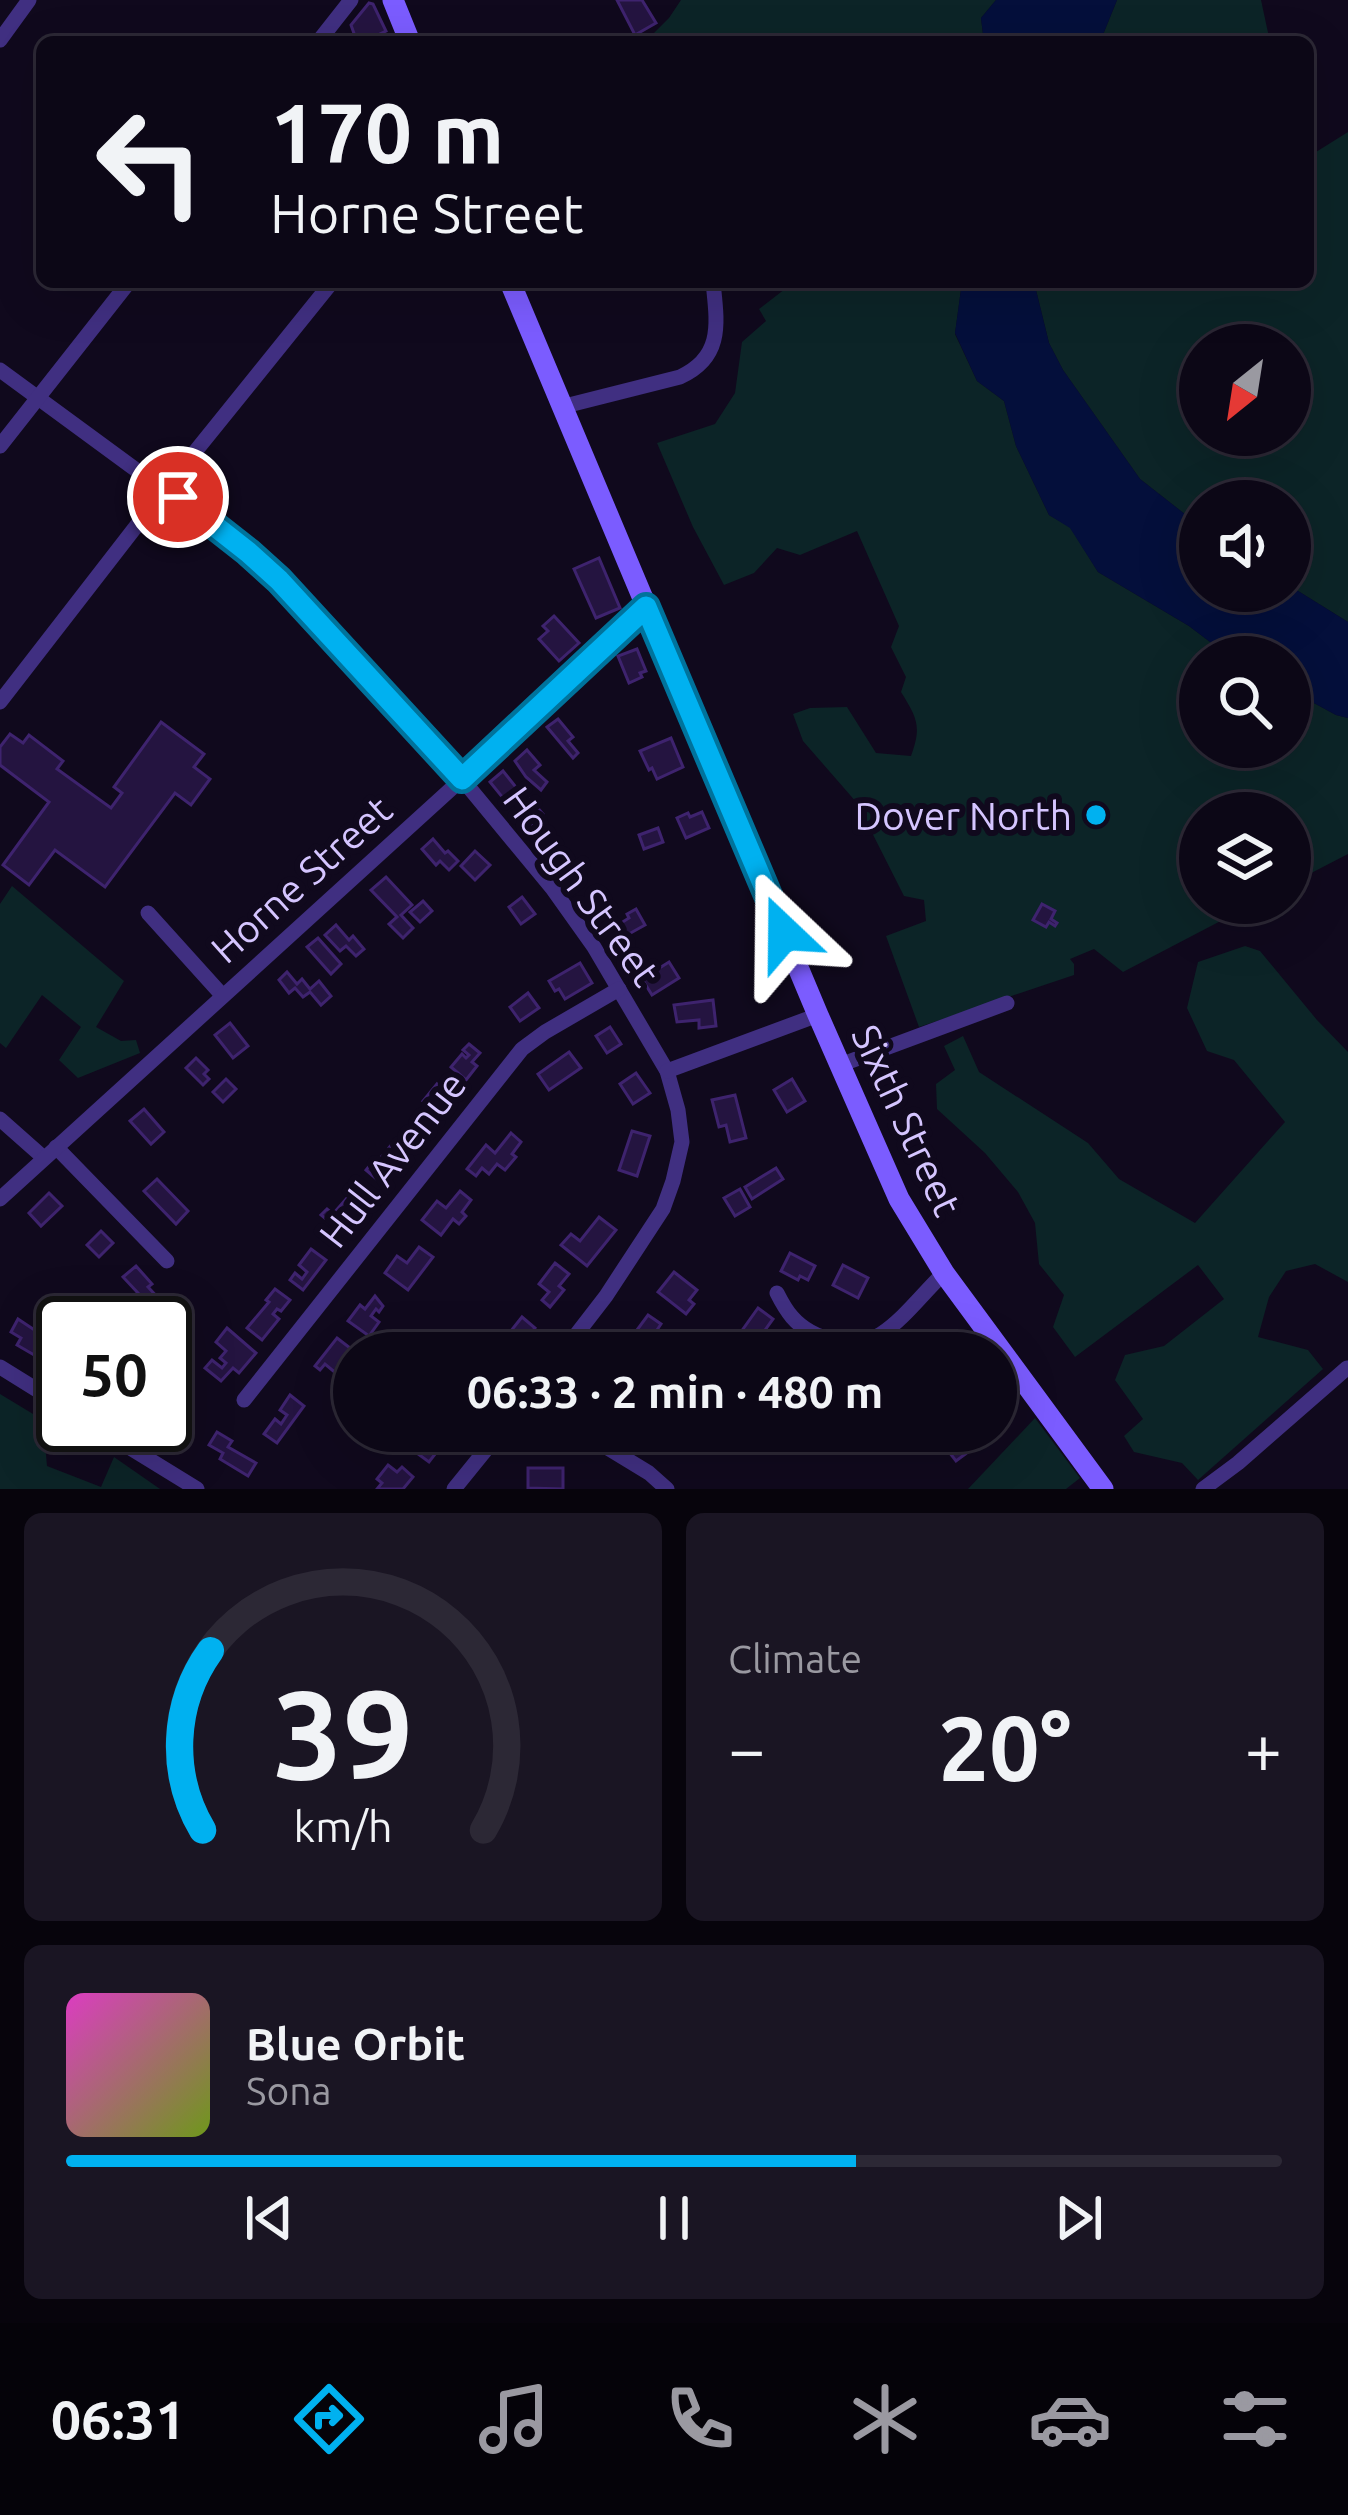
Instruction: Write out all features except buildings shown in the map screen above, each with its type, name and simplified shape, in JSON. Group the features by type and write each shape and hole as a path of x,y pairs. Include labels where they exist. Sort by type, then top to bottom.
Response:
{"main road":[{"path":"393,0 408,36"},
{"name":"Sixth Street","path":"512,288 899,1198 944,1273 1103,1489"}],"street":[{"path":"0,40 29,0"},
{"path":"323,36 351,0"},
{"path":"0,446 124,288"},
{"path":"0,702 327,288"},
{"path":"561,407 680,377 698,367 716,333 713,288"},
{"name":"Hough Street","path":"0,370 165,489 279,580 517,842 619,989 667,1071 682,1142 663,1209 578,1332"},
{"name":"Horne Street","path":"0,1199 646,607"},
{"path":"148,913 222,995"},
{"name":"Hull Avenue","path":"244,1400 522,1049 619,989"},
{"path":"840,1065 1006,1003"},
{"path":"667,1071 818,1015"},
{"path":"0,1119 50,1152 167,1261"},
{"path":"777,1293 795,1321 808,1330 836,1341 856,1342 881,1334 944,1273"},
{"path":"0,1367 36,1389"},
{"path":"1203,1489 1347,1368"},
{"path":"137,1452 197,1489"},
{"path":"454,1489 484,1452"},
{"path":"614,1452 667,1489"}],"green space":[{"path":"681,0 996,0 981,18 983,36 651,36"},
{"path":"1117,0 1261,0 1269,36 1102,36"},
{"path":"1348,132 1348,622 1311,599 1311,480 1179,480 1179,510 1140,479 1049,343 1035,288 1314,288 1314,153"},
{"path":"786,288 961,288 955,334 977,381 1004,401 1016,446 1049,515 1070,527 1098,572 1202,636 1179,636 1179,768 1311,768 1311,701 1348,718 1348,854 1311,873 1311,792 1179,792 1179,924 1215,924 1123,972 1094,949 1070,959 1074,975 919,1027 886,936 926,921 924,900 904,896 857,803 803,741 793,714 810,708 847,707 876,753 911,756 916,722 901,692 906,677 891,647 899,626 857,531 800,555 777,548 754,573 724,585 657,443 715,424 735,393 742,342 766,321 759,309"},
{"path":"12,886 124,981 96,1027 121,1041 136,1040 140,1053 78,1078 59,1060 81,1027 42,995 6,1048 0,1043 0,904"},
{"path":"1245,946 1260,951 1348,1052 1348,1282 1315,1264 1286,1271 1269,1297 1258,1337 1308,1350 1323,1369 1198,1480 1182,1463 1134,1452 1124,1436 1143,1419 1115,1380 1125,1355 1164,1346 1224,1299 1198,1265 1075,1357 1053,1327 1064,1295 1039,1264 1035,1223 1018,1192 985,1153 937,1109 936,1084 955,1070 944,1046 963,1036 979,1072 1088,1143 1119,1179 1195,1223 1285,1122 1234,1060 1207,1051 1187,1008 1198,962"},
{"path":"0,1394 36,1416 36,1452 46,1452 47,1466 101,1487 114,1457 160,1489 0,1489"},
{"path":"1035,1418 1080,1478 1066,1489 968,1489 1003,1452 1017,1452 1017,1437"}],"shaded area":[{"path":"996,0 1117,0 1102,36 983,36 981,18"},
{"path":"961,288 1035,288 1049,343 1063,370 1140,479 1179,510 1179,612 1311,612 1311,599 1348,622 1348,718 1311,701 1311,636 1202,636 1098,572 1070,528 1049,515 1016,446 1004,401 977,381 955,333"}],"place":[{"name":"Dover North","path":"1096,815"}],"route":[{"path":"178,497 279,580 462,779 646,607 784,933"}]}
